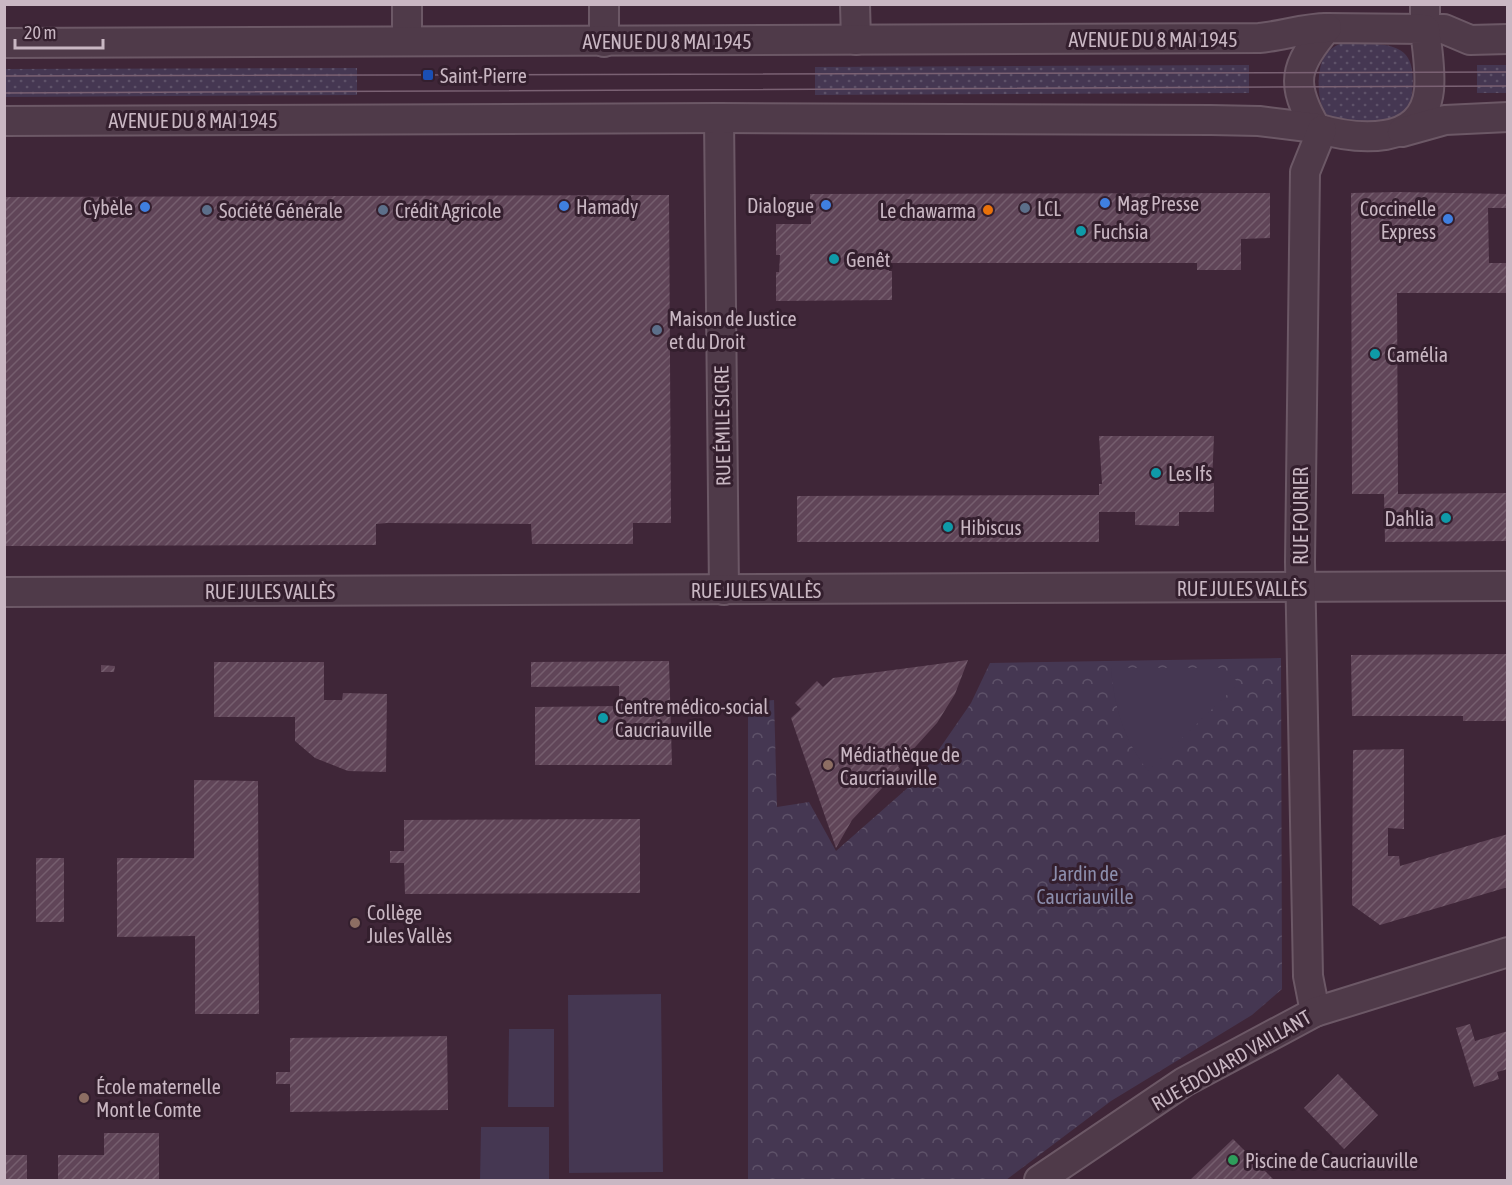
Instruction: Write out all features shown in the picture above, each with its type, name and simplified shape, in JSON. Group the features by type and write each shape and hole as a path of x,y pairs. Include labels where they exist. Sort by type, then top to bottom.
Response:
{"street":[{"path":"407,4 407,40"},
{"path":"603,4 604,42"},
{"path":"855,4 856,40"},
{"path":"1397,134 1419,119 1426,104 1429,88 1425,17"},
{"path":"1508,39 1470,40 1444,29 1425,17 1328,28 1307,51 1299,74 1299,88 1304,108 1319,129 1370,138 1397,134 1445,120 1508,117"},
{"name":"AVENUE DU 8 MAI 1945","path":"4,43 1259,38 1284,36 1308,28 1328,28"},
{"name":"AVENUE DU 8 MAI 1945","path":"4,122 719,118 1259,121 1319,129"},
{"name":"RUE ÉMILE SICRE","path":"719,118 724,590"},
{"name":"RUE FOURIER","path":"1315,1012 1308,976 1300,588 1305,172 1319,129"},
{"name":"RUE JULES VALLÈS","path":"4,592 1508,586"},
{"name":"RUE ÉDOUARD VAILLANT","path":"1039,1180 1184,1082 1315,1012 1508,952"}],"green space":[{"path":"1342,43 1391,46 1408,58 1412,70 1413,86 1410,108 1396,121 1346,124 1331,119 1326,114 1322,107 1319,90 1321,63 1332,48"},
{"path":"1249,65 1249,93 815,95 815,67"},
{"path":"1477,65 1507,65 1507,93 1477,93"},
{"path":"357,68 357,95 5,97 5,69"},
{"name":"Jardin de Caucriauville","path":"1281,658 1282,989 1252,1015 1111,1101 1006,1180 748,1180 748,702 774,700 777,807 809,802 836,851 920,777 971,703 990,663"},
{"path":"1111,668 1222,668 1239,683 1148,771 1133,747 1122,722"},
{"path":"661,994 663,1172 569,1173 568,995"},
{"path":"509,1029 554,1029 554,1107 508,1107"},
{"path":"481,1127 549,1127 549,1180 480,1180"}],"building":[{"name":"Fuchsia","path":"1270,193 1270,238 1241,239 1241,270 1197,270 1197,263 889,263 889,271 892,271 892,300 776,301 776,272 779,272 780,255 776,255 776,224 811,224 810,194"},
{"path":"1351,193 1508,194 1508,208 1488,208 1489,263 1508,263 1508,293 1397,293 1398,494 1508,493 1508,541 1385,542 1384,494 1352,494"},
{"path":"669,195 671,523 633,523 633,544 532,544 531,524 387,523 376,524 376,545 4,546 4,197"},
{"name":"Hibiscus","path":"1099,436 1214,436 1212,483 1214,483 1214,512 1179,512 1179,526 1135,525 1135,512 1099,512 1099,542 797,542 797,496 1099,495 1099,484 1102,484"},
{"path":"1508,654 1508,721 1463,721 1463,716 1352,716 1351,655"},
{"path":"968,660 955,694 937,723 898,766 900,769 852,820 836,848 791,718 801,709 795,703 817,681 823,687 833,678"},
{"name":"Centre médico-social Caucriauville","path":"669,661 672,765 535,765 535,707 619,706 619,686 531,687 531,662"},
{"path":"214,662 324,662 324,700 342,700 343,693 387,694 386,772 348,771 315,758 295,741 295,717 214,717"},
{"path":"101,665 115,666 114,672 101,672"},
{"path":"1404,749 1404,829 1388,828 1388,856 1399,856 1400,866 1508,834 1508,887 1380,925 1352,905 1353,750"},
{"path":"194,780 258,781 259,1014 195,1014 195,936 117,937 117,858 194,858"},
{"path":"640,819 640,893 405,894 404,863 390,863 390,851 404,851 404,820"},
{"path":"36,858 64,858 64,922 36,922"},
{"path":"1470,1024 1475,1041 1508,1031 1508,1069 1497,1072 1499,1079 1474,1087 1456,1028"},
{"path":"447,1036 448,1110 290,1112 290,1084 276,1084 276,1072 290,1072 290,1038"},
{"path":"1338,1074 1378,1115 1344,1149 1304,1108"},
{"path":"104,1133 159,1133 159,1180 58,1180 58,1155 104,1155"},
{"name":"Piscine de Caucriauville","path":"1233,1139 1274,1180 1190,1180"},
{"path":"4,1155 27,1155 27,1180 4,1180"}],"tram line":[{"path":"4,76 1508,72"},
{"path":"4,93 1508,86"}],"place":[{"name":"Saint-Pierre","path":"428,75"},
{"name":"Mag Presse","path":"1105,203"},
{"name":"Dialogue","path":"826,205"},
{"name":"Hamady","path":"564,206"},
{"name":"Cybèle","path":"145,207"},
{"name":"LCL","path":"1025,208"},
{"name":"Société Générale","path":"207,210"},
{"name":"Crédit Agricole","path":"383,210"},
{"name":"Le chawarma","path":"988,210"},
{"name":"Coccinelle Express","path":"1448,219"},
{"name":"Fuchsia","path":"1081,231"},
{"name":"Genêt","path":"834,259"},
{"name":"Maison de Justice et du Droit","path":"657,330"},
{"name":"Camélia","path":"1375,354"},
{"name":"Les Ifs","path":"1156,473"},
{"name":"Dahlia","path":"1446,518"},
{"name":"Hibiscus","path":"948,527"},
{"name":"Centre médico-social Caucriauville","path":"603,718"},
{"name":"Médiathèque de Caucriauville","path":"828,765"},
{"name":"Collège Jules Vallès","path":"355,923"},
{"name":"École maternelle Mont le Comte","path":"84,1098"},
{"name":"Piscine de Caucriauville","path":"1233,1160"}]}
